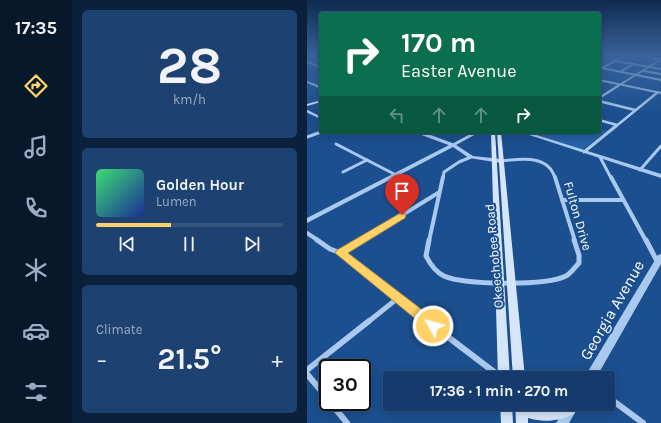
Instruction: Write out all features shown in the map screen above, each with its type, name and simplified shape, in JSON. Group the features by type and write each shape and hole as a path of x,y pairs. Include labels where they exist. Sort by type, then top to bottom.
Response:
{"main road":[{"path":"307,105 319,102"},
{"name":"Okeechobee Road","path":"493,134 498,161 511,281 518,371"},
{"name":"Okeechobee Road","path":"499,134 498,161 503,371"},
{"path":"506,411 507,423"},
{"path":"521,411 521,423"},
{"path":"524,411 533,419 539,420 562,411"}],"street":[{"path":"601,97 636,75 661,80"},
{"path":"601,80 659,93"},
{"path":"307,82 319,87"},
{"path":"584,152 635,110 659,93"},
{"path":"601,102 635,110"},
{"path":"307,111 319,117"},
{"path":"601,121 617,125"},
{"path":"307,137 319,133"},
{"path":"423,134 453,145 471,157 498,161"},
{"path":"307,221 473,134"},
{"path":"528,134 661,176"},
{"path":"336,144 396,175"},
{"path":"639,170 661,146"},
{"name":"Fulton Drive","path":"471,157 459,162 444,172 438,193 426,256 437,272 458,281 500,283 511,281 556,279 571,272 579,263 579,255 553,170 549,165 538,160 498,161"},
{"path":"599,157 622,200 659,260"},
{"path":"343,172 367,160"},
{"path":"341,253 438,193"},
{"path":"563,200 622,200"},
{"path":"307,233 330,249 341,253 490,371"},
{"name":"Georgia Avenue","path":"594,371 659,260"},
{"path":"307,370 398,298"},
{"path":"307,374 319,388"},
{"path":"615,402 643,423"},
{"path":"337,411 347,423"},
{"path":"562,423 570,411"}],"shaded area":[{"path":"601,129 607,131 582,150 533,134 601,134"}],"route":[{"path":"402,215 341,253 433,326"}]}
